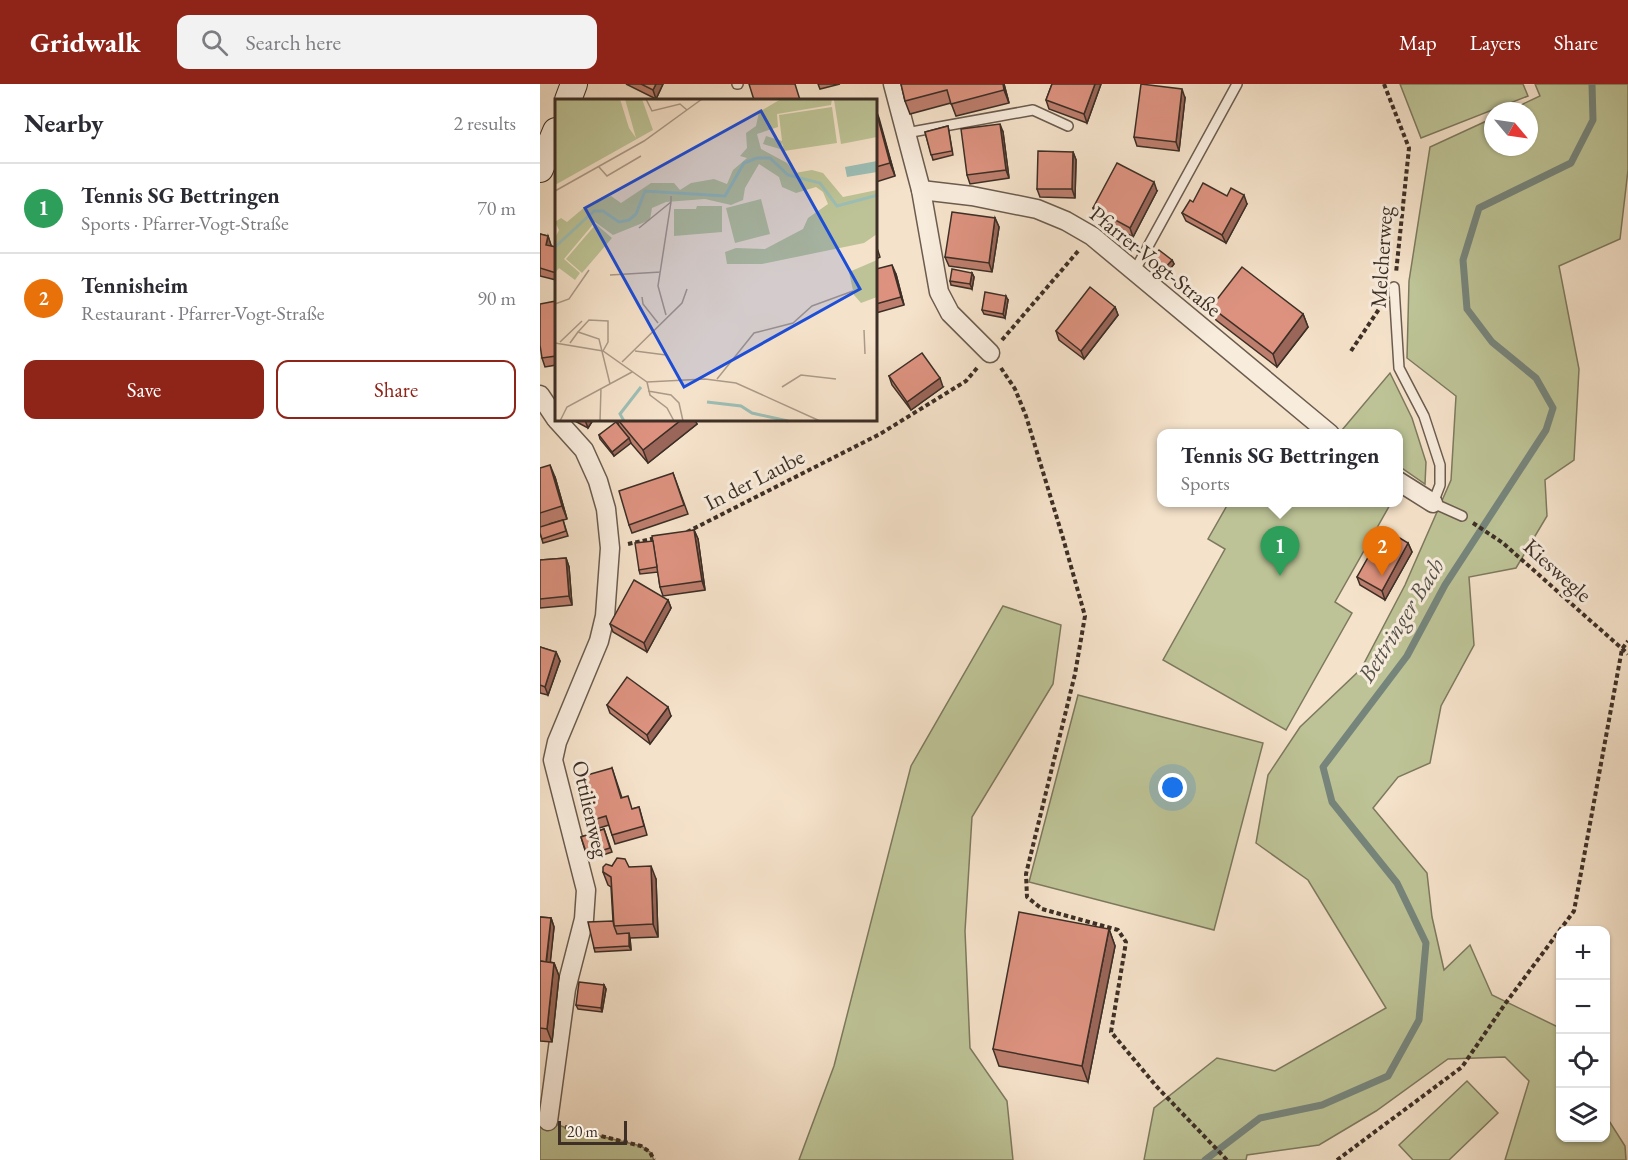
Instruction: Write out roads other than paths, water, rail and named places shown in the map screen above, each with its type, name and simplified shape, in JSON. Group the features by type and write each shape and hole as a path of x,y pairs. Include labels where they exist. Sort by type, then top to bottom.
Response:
{"main road":[{"path":"568,99 574,84"},
{"path":"540,169 555,133"}],"street":[{"path":"893,84 921,190 939,292 950,313 990,353"},
{"name":"Pfarrer-Vogt-Straße","path":"921,190 972,196 1037,209 1066,221 1092,236 1324,429"},
{"name":"Ottilienweg","path":"540,395 555,417"},
{"name":"Ottilienweg","path":"548,1121 566,989 584,920 586,890 554,760 557,742 599,641 605,616 610,548 606,509 598,481 584,450 559,422"},
{"path":"1403,484 1433,503"}],"lane":[{"path":"1134,272 1238,84"},
{"path":"906,133 1034,110 1068,126"},
{"name":"Melcherweg","path":"1394,287 1400,369 1424,416 1440,465 1440,485 1433,503"},
{"path":"1433,503 1462,516"}],"waterway":[{"name":"Bettringer Bach","path":"1205,1160 1260,1118 1322,1105 1388,1076 1419,1020 1426,943 1397,883 1332,802 1323,767 1407,656 1445,585 1546,430 1553,408 1536,378 1492,342 1467,309 1463,260 1479,208 1571,163 1593,120 1592,84"}],"place":[{"name":"Tennis SG Bettringen","path":"1280,576"},
{"name":"Tennisheim","path":"1382,576"}]}
